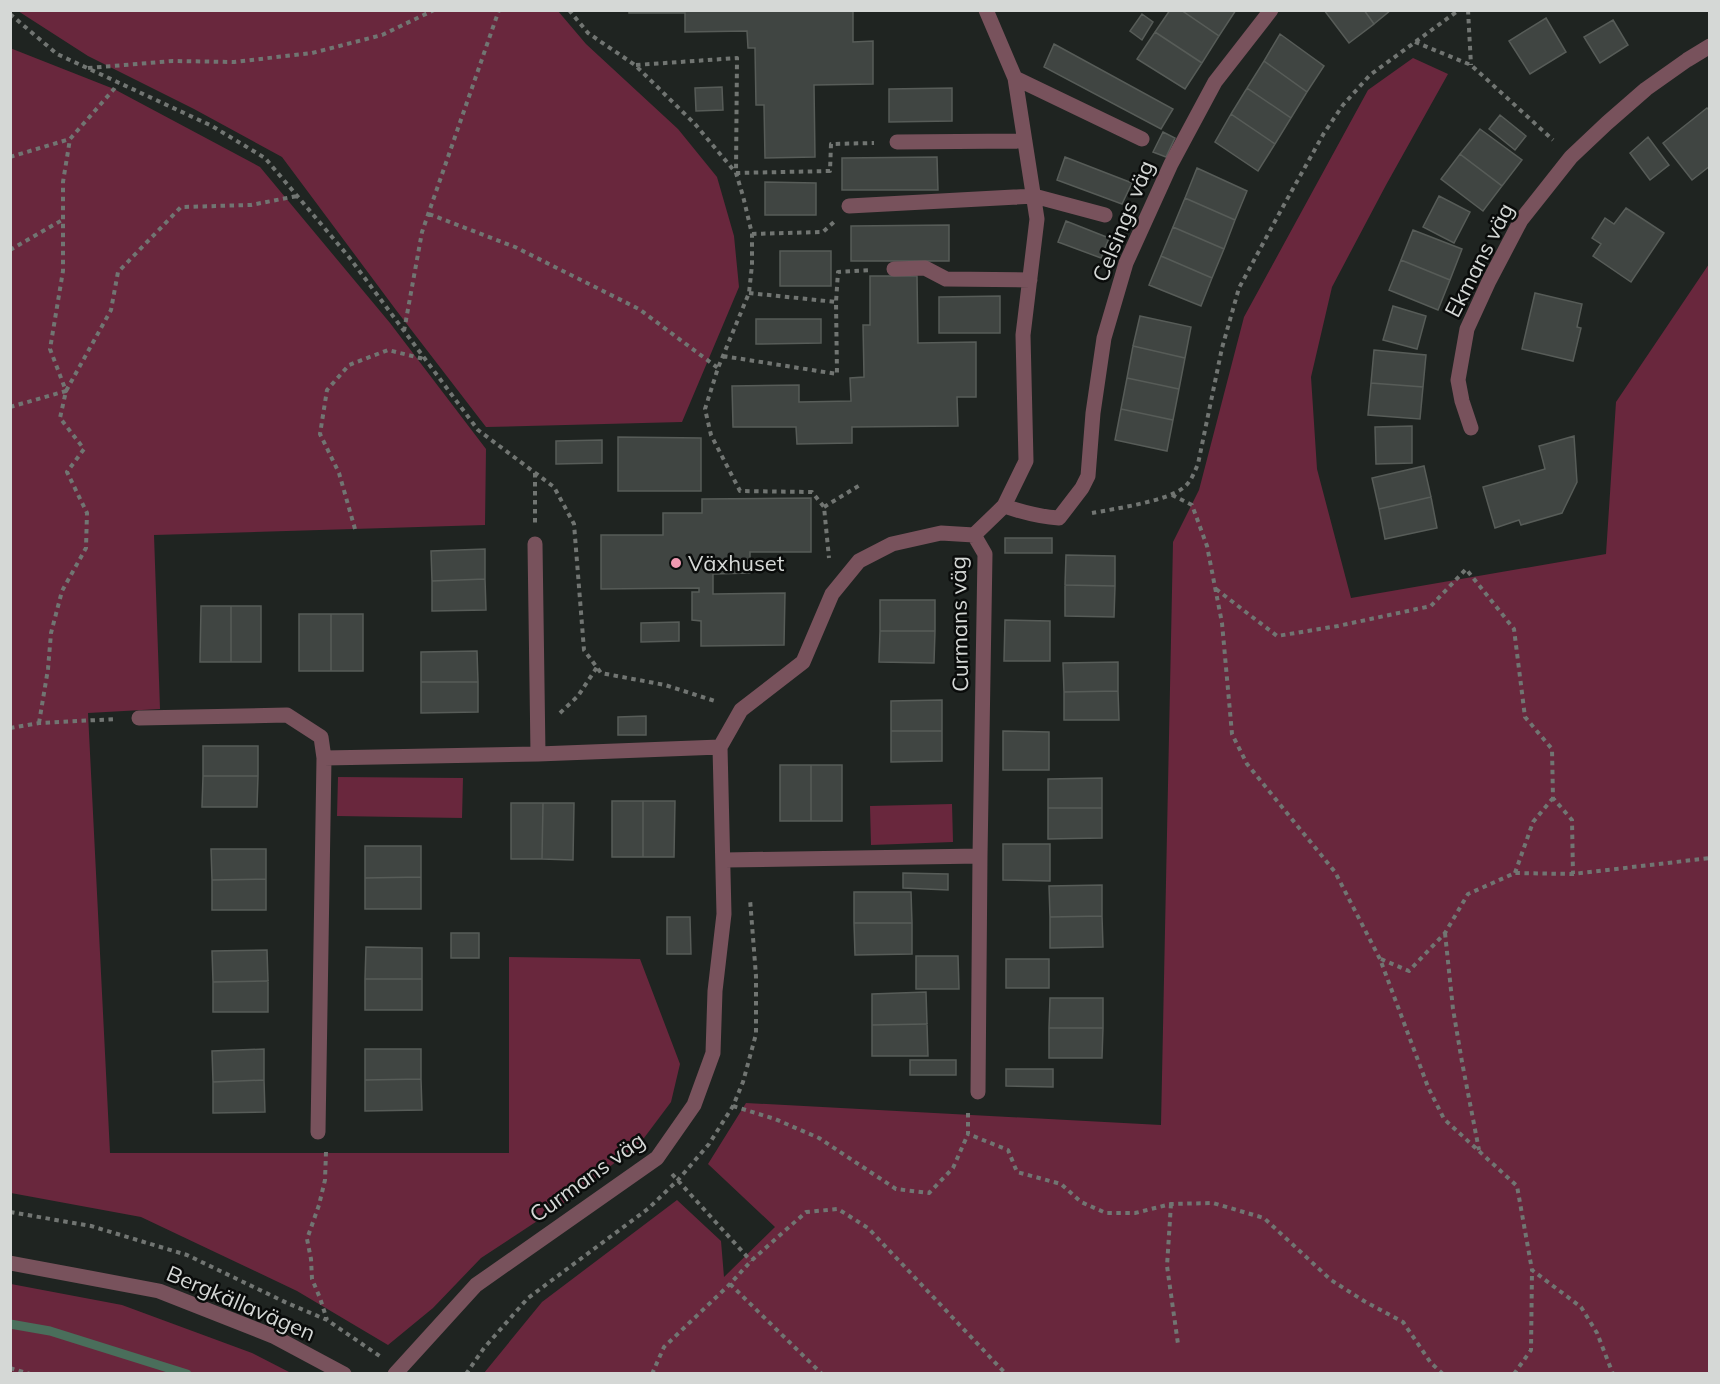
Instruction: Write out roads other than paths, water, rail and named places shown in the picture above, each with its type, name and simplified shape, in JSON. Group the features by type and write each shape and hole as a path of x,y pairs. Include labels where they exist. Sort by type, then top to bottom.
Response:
{"street":[{"path":"974,535 1004,506 1026,461 1023,335 1038,219 1015,78 986,10"},
{"name":"Celsings väg","path":"1004,506 1040,516 1059,518 1088,477 1093,413 1104,338 1126,263 1171,164 1215,82 1271,10"},
{"name":"Ekmans väg","path":"1471,428 1458,380 1467,329 1521,220 1571,157 1606,123 1646,89 1710,46"},
{"path":"1015,78 1142,139"},
{"path":"897,142 1025,141"},
{"path":"849,206 1034,196 1105,215"},
{"path":"894,269 926,268 946,279 1030,280"},
{"name":"Curmans väg","path":"395,1374 476,1285 657,1158 694,1105 713,1053 715,991 724,914 720,747 741,710 803,662 832,594 859,561 891,544 941,533 974,535 985,554 978,1092"},
{"path":"536,544 537,754"},
{"path":"139,718 287,715 321,737 324,758 318,1132"},
{"path":"324,758 537,754 720,747"},
{"path":"724,860 980,856"},
{"name":"Bergkällavägen","path":"10,1263 159,1291 273,1336 344,1374"}],"waterway":[{"path":"10,1324 50,1331 187,1374"}],"place":[{"name":"Växhuset","path":"676,563"}]}
